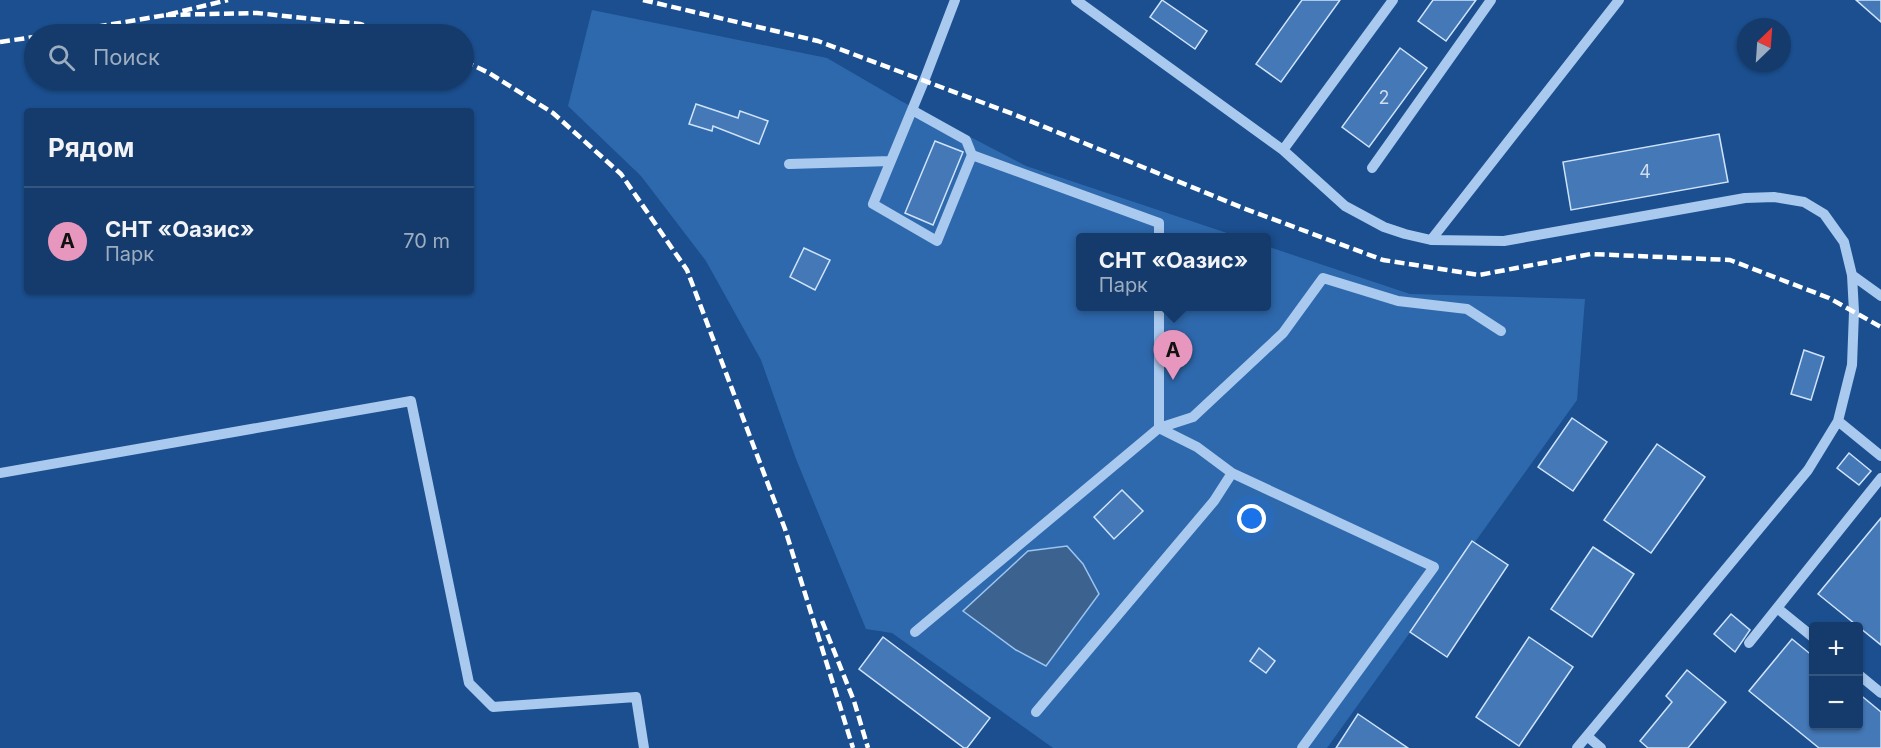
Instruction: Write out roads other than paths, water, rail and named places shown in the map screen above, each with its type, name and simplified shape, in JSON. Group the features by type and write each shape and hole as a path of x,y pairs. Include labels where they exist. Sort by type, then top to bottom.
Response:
{"street":[{"path":"912,110 966,140 972,155 937,241 873,204 955,0"},
{"path":"1076,0 1283,150 1345,206 1384,227 1405,234 1431,240 1504,242 1745,198 1774,197 1804,202 1824,214 1844,242 1852,274 1854,312 1852,365 1838,421 1808,470 1577,748"},
{"path":"1283,150 1393,0"},
{"path":"1372,168 1491,0"},
{"path":"1431,240 1619,0"},
{"path":"972,155 1159,223 1159,233"},
{"path":"789,164 891,161"},
{"path":"1852,274 1881,296"},
{"path":"915,632 1159,428 1193,417 1283,333 1323,278 1398,301 1467,309 1501,331"},
{"path":"1159,311 1159,428"},
{"path":"0,473 411,401 469,683 493,707 636,697 644,748"},
{"path":"1838,421 1881,456"},
{"path":"1159,428 1197,447 1232,473 1434,567 1302,748"},
{"path":"1036,712 1214,501 1232,473"},
{"path":"1749,643 1881,478"},
{"path":"1777,608 1809,634"},
{"path":"1860,676 1881,693"},
{"path":"1587,736 1601,748"}],"railway":[{"path":"113,24 166,15 228,0"},
{"path":"643,0 818,41 1013,114 1243,208 1383,260 1479,275 1591,254 1730,260 1829,298 1881,327"},
{"path":"166,15 257,13 360,24"},
{"path":"0,42 24,38"},
{"path":"474,66 553,113 621,174 687,270 785,529 853,748"},
{"path":"822,621 854,701 868,748"}],"place":[{"name":"СНТ «Оазис»","path":"1173,380"}]}
